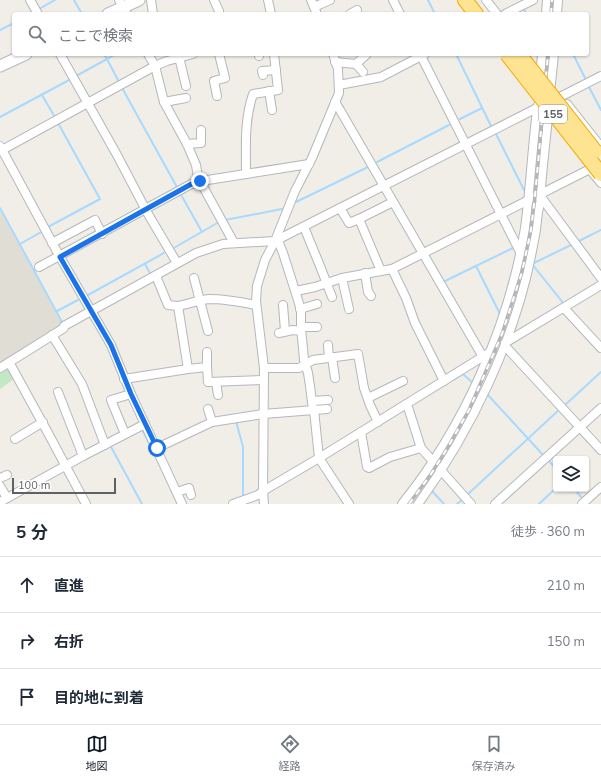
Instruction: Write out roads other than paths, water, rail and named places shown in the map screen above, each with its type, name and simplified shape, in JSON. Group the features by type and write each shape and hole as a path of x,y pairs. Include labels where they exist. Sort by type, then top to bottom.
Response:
{"highway":[{"path":"465,0 485,9"},
{"name":"155","path":"509,56 597,173"},
{"name":"155","path":"521,56 601,160"}],"main road":[{"path":"112,12 139,0"},
{"path":"0,66 22,56"}],"street":[{"path":"30,0 37,12"},
{"path":"151,0 153,12"},
{"path":"214,0 219,11"},
{"path":"268,0 271,12"},
{"path":"314,7 330,0"},
{"path":"393,0 399,12"},
{"path":"457,0 466,12"},
{"path":"509,12 533,0"},
{"path":"546,12 547,0"},
{"path":"557,12 558,0"},
{"path":"61,56 117,155 145,209 177,263"},
{"path":"149,56 155,66 164,102 187,144 196,164 198,177 234,243"},
{"path":"182,504 124,379 111,345 52,243 1,148 155,66 166,58 184,56"},
{"path":"217,96 214,81 225,78 220,56"},
{"path":"246,174 245,136 249,104 253,94 278,90 274,56"},
{"path":"334,58 350,64 356,64 365,56"},
{"path":"339,85 381,77 420,56"},
{"path":"422,56 520,252"},
{"path":"500,56 537,106 548,116 597,173 601,183"},
{"path":"530,56 601,147"},
{"path":"402,504 418,483 447,439 490,352 506,308 520,252 528,200 542,56"},
{"path":"418,504 441,472 474,412 505,344 518,306 529,267 541,195 554,56"},
{"path":"179,57 186,86"},
{"path":"264,504 264,368 256,305 257,286 265,260 275,241 295,191 309,164 339,93 338,70 334,58"},
{"path":"356,64 363,72"},
{"path":"263,76 262,71 276,70"},
{"path":"549,102 601,76"},
{"path":"269,91 272,110"},
{"path":"164,102 186,98"},
{"path":"335,102 482,356"},
{"path":"0,368 64,328 64,326 196,253 223,244 275,241 466,144 537,106"},
{"path":"187,144 202,143 201,130"},
{"path":"40,267 195,182 309,164"},
{"path":"296,291 315,287 342,278 392,269 528,200 597,173"},
{"path":"541,195 601,278"},
{"path":"340,208 349,223 393,202"},
{"path":"359,219 381,271"},
{"path":"52,243 95,220 102,234"},
{"path":"304,227 332,297"},
{"path":"275,241 279,243 283,253 296,291 300,309 304,360 310,386 319,458 345,503"},
{"path":"392,269 406,298 415,323 444,381"},
{"path":"365,273 370,296"},
{"path":"156,276 168,305 178,306 207,299 256,305"},
{"path":"194,278 208,331"},
{"path":"342,278 349,309"},
{"path":"233,504 258,495 378,422 482,356 505,344 601,285"},
{"path":"300,309 317,304"},
{"path":"284,305 282,332 317,327"},
{"path":"178,306 188,369"},
{"path":"564,308 601,348"},
{"path":"52,335 82,384 105,445"},
{"path":"505,344 601,450"},
{"path":"328,345 335,378"},
{"path":"207,352 208,382 264,380"},
{"path":"264,368 298,368 313,360 358,354 368,398 378,422"},
{"path":"9,362 86,504"},
{"path":"124,379 207,367"},
{"path":"368,398 403,381"},
{"path":"216,382 218,395"},
{"path":"58,392 83,456"},
{"path":"125,434 111,400 131,394"},
{"path":"312,401 328,400"},
{"path":"407,404 421,448 470,504"},
{"path":"495,504 601,408"},
{"path":"208,409 212,422"},
{"path":"157,448 212,422 263,414 327,409"},
{"path":"15,439 42,422"},
{"path":"0,486 3,500 145,424"},
{"path":"361,432 367,467 369,468 390,457 421,448"},
{"path":"582,504 601,487"},
{"path":"177,492 189,488 191,495"}],"waterway":[{"path":"39,9 55,0"},
{"path":"74,0 81,12"},
{"path":"428,0 434,12"},
{"path":"0,30 12,24"},
{"path":"76,76 107,59 105,56"},
{"path":"112,56 107,59 119,82"},
{"path":"457,56 492,128"},
{"path":"574,56 586,80"},
{"path":"0,117 71,79"},
{"path":"588,85 601,110"},
{"path":"121,86 178,189"},
{"path":"42,95 56,119"},
{"path":"460,119 482,108"},
{"path":"46,228 100,199 58,123"},
{"path":"377,162 449,125"},
{"path":"495,132 526,194"},
{"path":"296,202 370,166"},
{"path":"180,193 202,232"},
{"path":"0,208 62,322"},
{"path":"225,220 282,209"},
{"path":"172,249 219,222"},
{"path":"577,242 601,230"},
{"path":"20,244 43,231"},
{"path":"564,304 532,264 573,244"},
{"path":"443,282 515,247"},
{"path":"88,295 164,253"},
{"path":"145,264 151,275"},
{"path":"476,266 500,314"},
{"path":"57,311 78,300"},
{"path":"565,405 601,372"},
{"path":"453,380 463,374 473,383"},
{"path":"488,395 544,456"},
{"path":"467,495 560,409"},
{"path":"236,421 243,447 243,497"},
{"path":"140,430 142,429 152,447"},
{"path":"110,445 142,504"},
{"path":"549,461 553,466"},
{"path":"431,490 444,504"},
{"path":"539,504 553,491"},
{"path":"577,492 583,499"},
{"path":"457,504 463,499"}],"railway":[{"path":"551,12 552,0"},
{"path":"409,504 431,474 469,410 502,334 522,272 531,230 548,56"}]}
